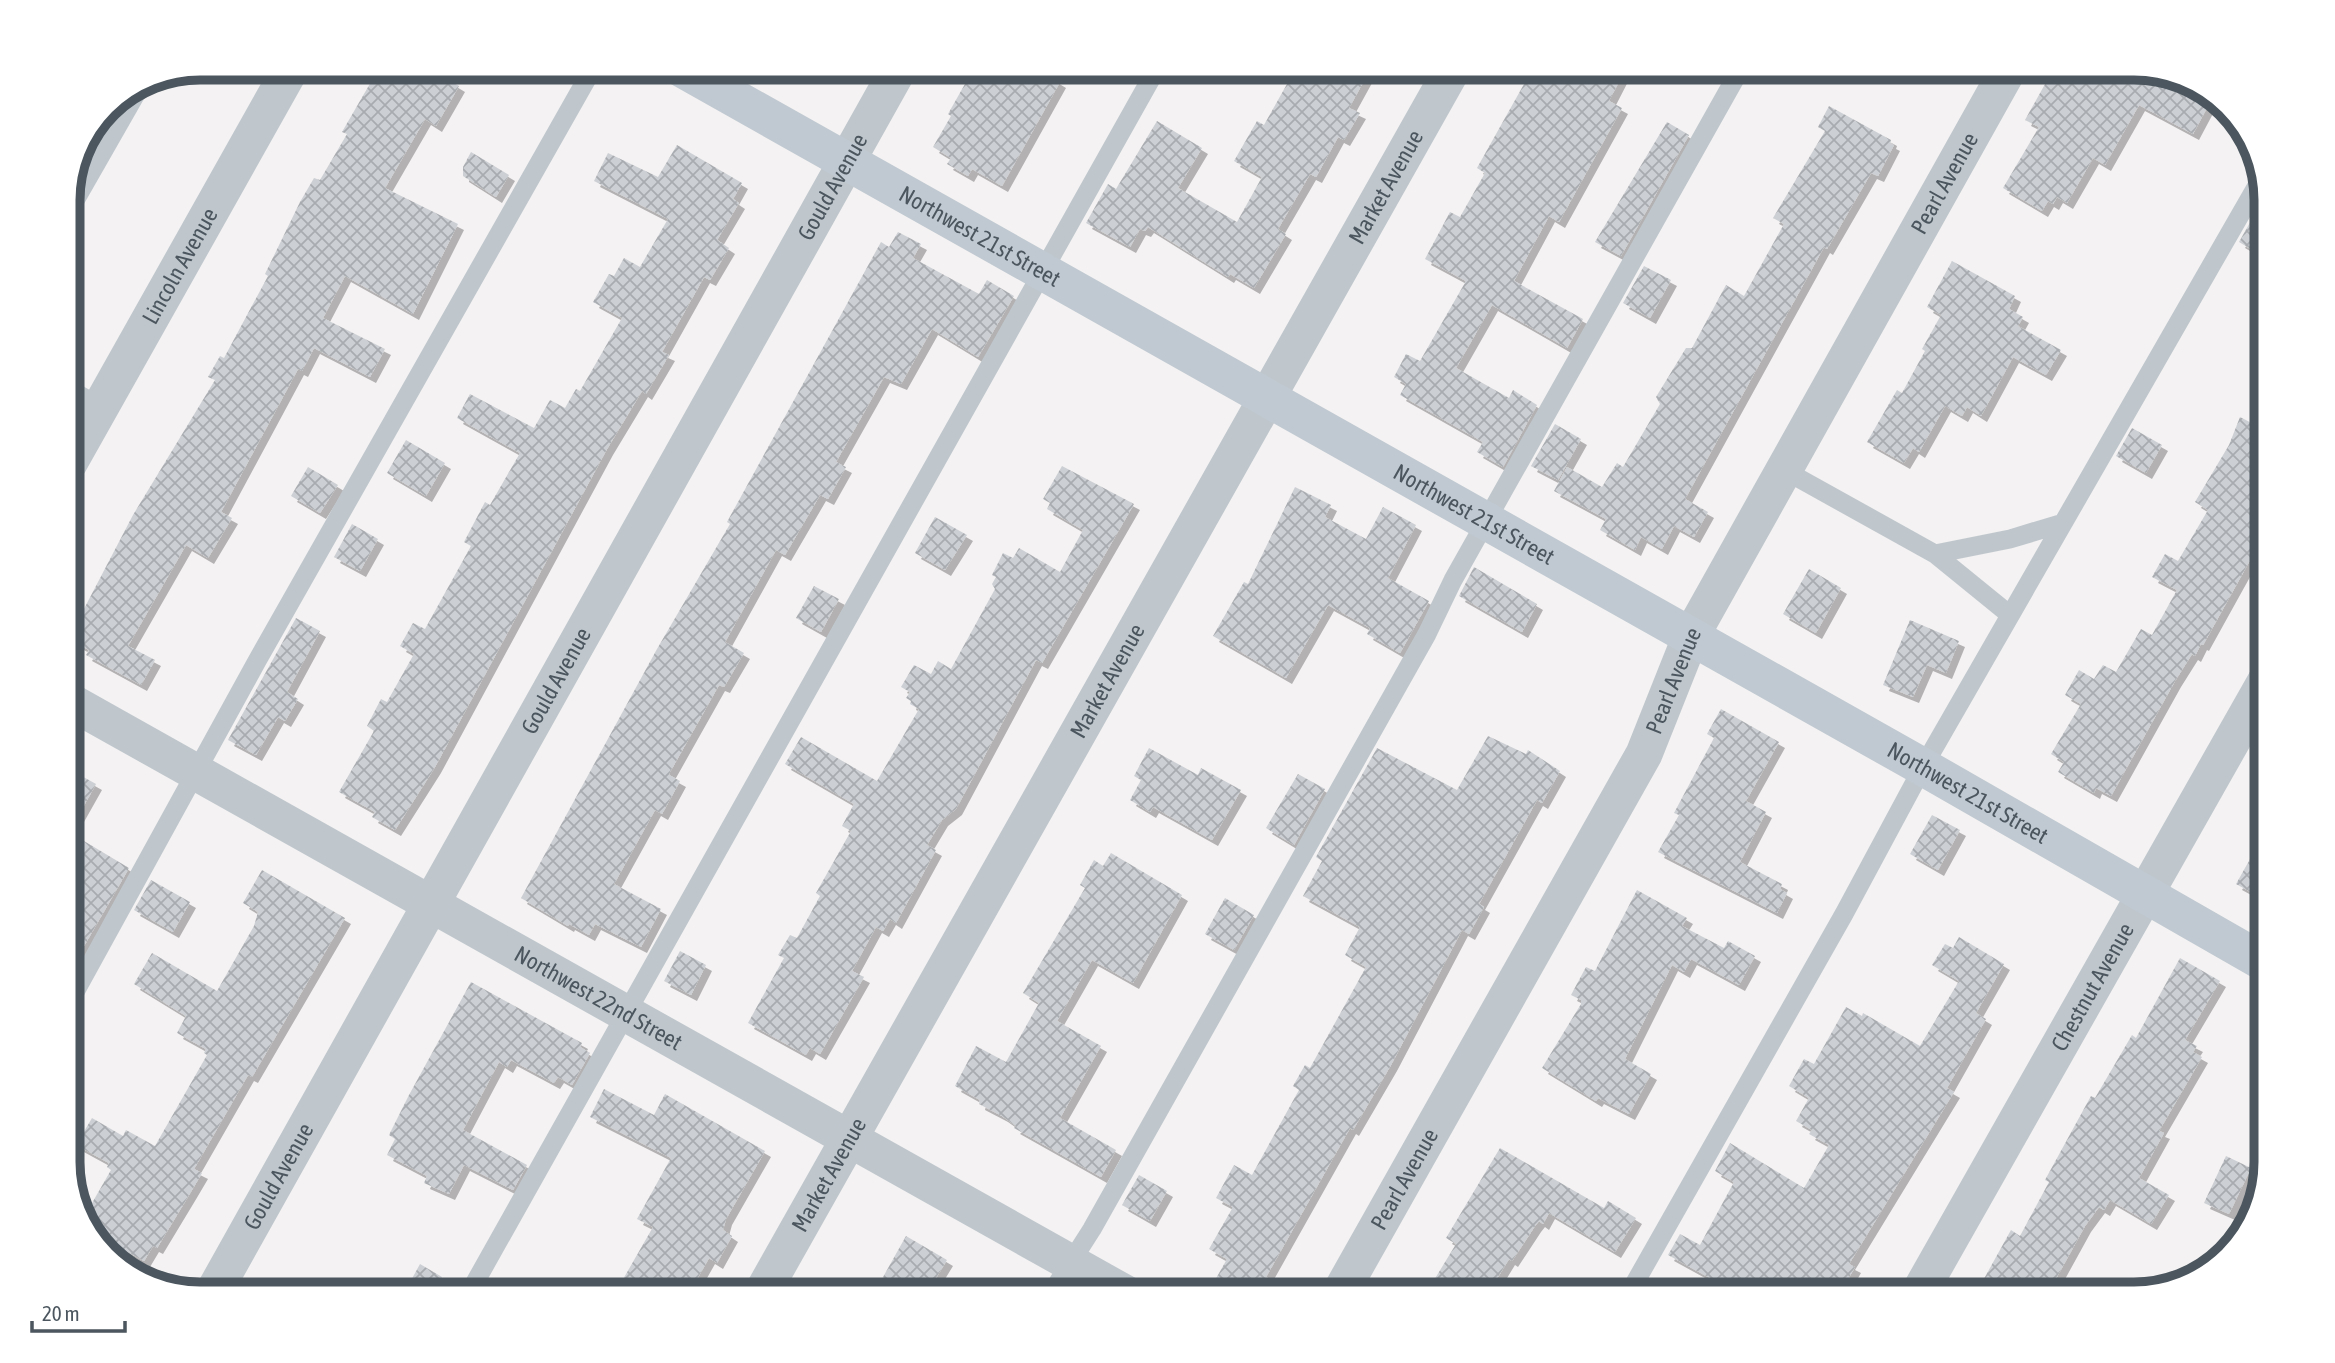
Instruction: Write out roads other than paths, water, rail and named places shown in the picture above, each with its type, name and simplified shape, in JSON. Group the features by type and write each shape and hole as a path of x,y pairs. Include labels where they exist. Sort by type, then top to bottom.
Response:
{"street":[{"name":"Lincoln Avenue","path":"81,441 283,80"},
{"name":"Northwest 21st Street","path":"703,80 1044,270 2254,957"},
{"name":"Gould Avenue","path":"219,1282 892,80"},
{"name":"Market Avenue","path":"768,1282 1446,80"},
{"name":"Pearl Avenue","path":"1346,1282 1644,754 1691,636 2001,80"},
{"name":"Chestnut Avenue","path":"1925,1282 2254,702"},
{"name":"Northwest 22nd Street","path":"81,708 1105,1282"}],"lane":[{"path":"81,981 195,772 586,80"},
{"path":"475,1282 1150,80"},
{"path":"1057,1282 1105,1205 1386,707 1486,520 1734,80"},
{"path":"82,189 130,104"},
{"path":"1635,1282 1838,926 1923,767 2254,191"},
{"path":"81,396 100,407"},
{"path":"1784,470 1935,554 2010,615"},
{"path":"1935,554 2010,539 2063,523"}]}
